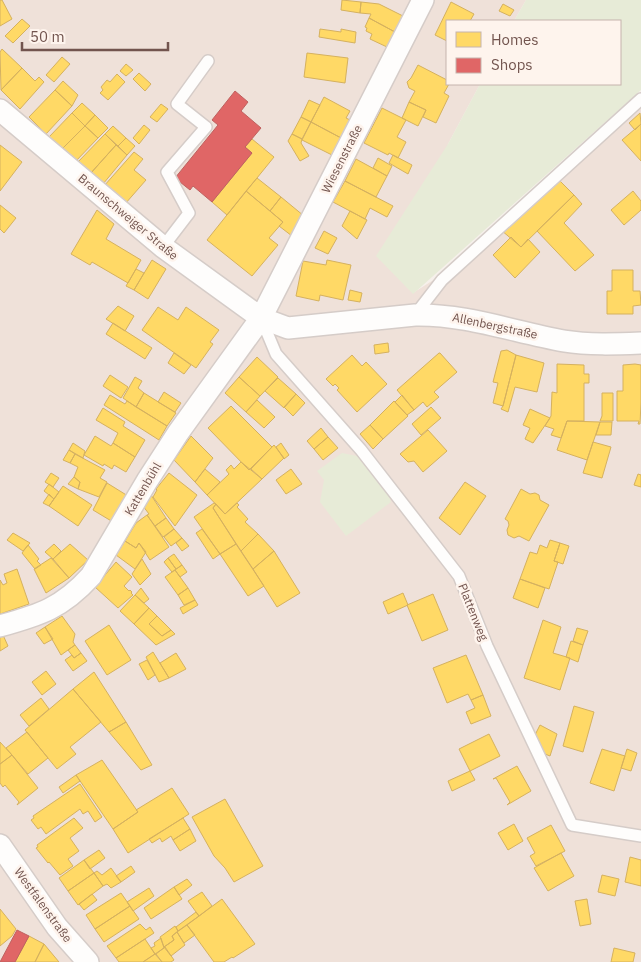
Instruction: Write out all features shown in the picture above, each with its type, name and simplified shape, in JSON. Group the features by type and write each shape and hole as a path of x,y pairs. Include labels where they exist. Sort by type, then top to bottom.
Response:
{"street":[{"name":"Wiesenstraße","path":"261,318 423,0"},
{"name":"Braunschweiger Straße","path":"0,110 163,247 261,318"},
{"name":"Allenbergstraße","path":"261,318 288,328 415,315 456,317 565,341 594,344 641,343"},
{"name":"Kattenbühl","path":"0,626 49,611 79,590 91,576 147,481 178,433 261,318"},
{"name":"Westfalenstraße","path":"0,846 57,927 88,962"}],"lane":[{"path":"163,247 189,213 167,172 206,126 177,104 208,61"},
{"path":"415,315 442,280 641,99"},
{"name":"Plattenweg","path":"261,318 276,354 361,450 459,576 495,662 572,825 641,836"}],"shaded area":[{"path":"0,0 526,0 515,20 446,20 446,85 479,85 448,144 413,293 446,272 641,93 641,962 0,962"}],"green space":[{"path":"526,0 641,0 641,90 413,294 376,256 448,144 479,85 621,85 621,20 515,20"},
{"path":"342,453 357,456 389,496 391,502 346,536 320,502 324,480 317,471"}],"building: Homes":[{"path":"0,0 2,0 12,19 0,26"},
{"path":"342,0 361,2 360,13 341,10"},
{"path":"361,2 379,4 403,16 395,32 369,18 371,14 360,13"},
{"path":"451,2 474,14 471,20 446,20 446,40 435,35"},
{"path":"503,4 514,10 510,16 499,11"},
{"path":"369,18 395,32 387,47 370,39 372,34 366,31 367,28 365,27"},
{"path":"22,19 30,26 13,43 5,36"},
{"path":"320,29 341,32 341,29 356,32 355,43 319,37"},
{"path":"2,49 22,68 1,90 0,52"},
{"path":"307,53 348,58 345,83 304,77"},
{"path":"62,57 70,64 54,82 46,75"},
{"path":"126,64 133,70 126,76 120,71"},
{"path":"418,65 446,79 446,85 448,85 444,93 449,96 436,123 423,117 426,110 409,102 415,91 409,88 407,82"},
{"path":"22,68 35,81 39,77 44,82 20,109 1,90"},
{"path":"139,73 151,84 145,91 133,79"},
{"path":"117,74 125,82 108,100 100,93 103,90 101,87 107,80 110,82"},
{"path":"63,81 78,95 72,106 55,90"},
{"path":"55,90 72,106 46,134 29,117"},
{"path":"324,97 350,111 346,118 352,121 343,139 311,122"},
{"path":"309,100 320,105 311,122 301,117"},
{"path":"409,102 426,110 418,126 402,118"},
{"path":"82,103 95,115 85,126 72,113"},
{"path":"161,104 168,109 157,122 150,117"},
{"path":"382,108 406,120 397,137 406,142 398,158 364,143"},
{"path":"72,113 85,126 62,149 49,137"},
{"path":"640,113 641,124 635,130 629,123"},
{"path":"95,115 108,128 98,138 85,126"},
{"path":"301,117 311,122 302,139 292,134"},
{"path":"311,122 343,139 334,156 302,140"},
{"path":"641,124 641,161 622,140"},
{"path":"144,125 150,130 139,144 133,138"},
{"path":"85,126 98,138 75,162 62,149"},
{"path":"113,126 126,138 118,146 105,134"},
{"path":"105,134 116,145 90,174 77,163"},
{"path":"292,134 302,139 301,143 309,156 300,161 288,141"},
{"path":"126,138 135,146 127,155 118,146"},
{"path":"252,139 274,157 227,215 212,202 252,153 245,147"},
{"path":"0,145 22,162 0,191"},
{"path":"116,145 127,155 103,184 90,174"},
{"path":"134,152 143,159 134,170 146,180 125,204 104,186"},
{"path":"393,155 412,165 408,174 389,163"},
{"path":"378,158 392,166 387,176 373,168"},
{"path":"356,159 387,176 376,197 345,181"},
{"path":"257,178 281,197 270,211 246,191"},
{"path":"557,178 574,195 521,247 501,230"},
{"path":"345,181 393,206 387,217 370,208 365,219 333,202"},
{"path":"246,191 283,222 269,238 278,245 252,276 207,240"},
{"path":"633,191 641,201 641,210 624,225 611,210"},
{"path":"574,195 582,204 564,223 594,255 575,271 537,231"},
{"path":"281,197 304,216 292,236 279,226 283,222 270,211"},
{"path":"0,205 16,218 4,233 0,229"},
{"path":"97,210 114,224 106,239 141,260 128,283 92,262 90,265 71,254"},
{"path":"350,211 367,220 357,239 342,226"},
{"path":"324,231 337,238 328,254 315,248"},
{"path":"511,237 521,247 528,239 540,252 515,278 493,255"},
{"path":"152,260 166,269 148,299 134,290"},
{"path":"327,260 351,265 343,300 320,295 319,301 296,296 303,261 326,265"},
{"path":"136,269 144,273 134,290 126,286"},
{"path":"612,270 633,270 633,291 640,291 641,305 633,306 633,314 607,314 607,291 612,291"},
{"path":"350,290 362,293 360,302 348,300"},
{"path":"118,306 134,316 125,331 106,319"},
{"path":"158,307 178,320 186,307 219,330 210,342 213,344 196,368 142,330"},
{"path":"113,323 152,348 145,359 106,334"},
{"path":"388,343 389,352 375,354 374,345"},
{"path":"507,350 516,355 503,406 493,403 498,383 493,382 501,351"},
{"path":"174,353 191,365 184,374 168,363"},
{"path":"439,353 457,372 434,392 439,397 427,407 423,402 414,410 397,390"},
{"path":"352,355 362,366 366,362 387,384 357,412 337,390 339,388 335,384 333,386 326,379"},
{"path":"516,355 544,363 537,392 515,387 508,412 501,409"},
{"path":"257,357 278,377 260,396 239,377"},
{"path":"557,364 584,365 584,374 589,374 589,383 584,383 584,421 567,421 561,438 551,435 554,429 545,426 551,416 552,392 557,393"},
{"path":"623,365 641,365 640,424 638,424 639,421 617,421 617,391 623,391"},
{"path":"110,375 128,387 121,398 103,386"},
{"path":"135,377 142,381 138,388 144,393 136,407 123,398"},
{"path":"239,377 260,396 246,412 225,393"},
{"path":"278,378 296,394 284,408 265,391"},
{"path":"164,392 181,403 175,412 158,402"},
{"path":"144,393 176,413 167,426 136,407"},
{"path":"602,393 613,393 613,421 600,421 602,416"},
{"path":"296,394 305,403 293,416 284,407"},
{"path":"110,395 125,404 127,401 167,426 159,440 104,405"},
{"path":"402,395 414,410 407,415 395,402"},
{"path":"257,400 275,417 264,428 246,412"},
{"path":"394,401 408,416 383,439 370,425"},
{"path":"231,406 272,447 249,470 208,428"},
{"path":"431,407 441,418 421,435 412,424"},
{"path":"103,408 125,422 123,426 145,440 135,457 113,443 118,433 96,420"},
{"path":"530,409 550,418 533,443 525,439 530,428 523,425"},
{"path":"567,421 600,422 587,460 557,450"},
{"path":"600,422 612,422 611,435 596,435"},
{"path":"370,425 383,439 373,449 360,434"},
{"path":"321,428 328,437 314,449 307,441"},
{"path":"428,430 447,451 423,472 414,461 408,462 400,454"},
{"path":"95,436 111,446 113,443 135,457 126,472 114,465 112,469 104,464 103,466 84,455"},
{"path":"191,436 213,458 195,482 174,460"},
{"path":"328,437 338,448 323,460 314,449"},
{"path":"593,442 611,447 602,478 583,473"},
{"path":"73,443 85,451 83,458 69,450"},
{"path":"281,443 289,455 284,459 276,447"},
{"path":"274,445 284,458 262,479 251,469"},
{"path":"69,450 75,454 70,463 63,460"},
{"path":"75,454 105,470 100,478 107,482 99,497 78,489 80,482 74,477 78,467 70,463"},
{"path":"241,462 262,479 225,514 207,495 229,474 226,470 231,465 234,469"},
{"path":"205,469 220,482 207,495 195,482"},
{"path":"291,469 302,484 286,494 276,480"},
{"path":"51,473 59,478 53,487 45,482"},
{"path":"169,473 197,495 175,526 153,497 156,489"},
{"path":"638,474 641,475 641,487 634,485"},
{"path":"74,477 80,482 78,489 68,484"},
{"path":"465,482 486,496 460,535 439,518"},
{"path":"107,483 128,496 113,522 93,510"},
{"path":"49,484 59,492 54,499 44,491"},
{"path":"63,486 92,505 78,526 49,506"},
{"path":"521,489 530,494 535,493 539,495 540,500 549,505 529,541 519,536 514,538 508,535 509,525 505,519"},
{"path":"49,494 54,499 49,506 43,503"},
{"path":"151,495 166,518 155,526 143,506"},
{"path":"214,503 216,504 213,508 236,544 220,554 194,517"},
{"path":"237,503 239,505 237,507 248,519 245,522 258,534 241,551 213,508 216,504 225,514"},
{"path":"147,515 169,547 150,560 139,543 136,548 125,541 136,523"},
{"path":"166,518 174,529 163,537 155,526"},
{"path":"174,529 182,538 171,546 164,537"},
{"path":"202,529 220,554 213,559 196,533"},
{"path":"13,533 30,543 23,551 7,540"},
{"path":"258,534 274,551 253,569 241,551"},
{"path":"182,538 189,546 182,551 176,543"},
{"path":"550,540 560,543 554,561 558,562 549,589 520,579 530,552 537,554 540,545 547,548"},
{"path":"125,541 136,548 139,543 146,552 135,569 116,555"},
{"path":"560,543 569,546 563,564 554,561"},
{"path":"54,544 61,551 53,559 45,552"},
{"path":"70,544 88,560 69,578 53,559"},
{"path":"236,544 264,586 248,596 220,554"},
{"path":"28,545 39,559 37,561 41,565 35,569 22,553"},
{"path":"274,551 300,593 277,607 253,569"},
{"path":"174,554 182,565 176,569 168,558"},
{"path":"51,558 69,578 46,593 34,569"},
{"path":"168,558 176,569 172,572 164,562"},
{"path":"142,559 151,574 140,585 132,574"},
{"path":"116,562 132,577 124,586 133,595 118,608 95,587"},
{"path":"182,565 187,572 180,577 175,570"},
{"path":"17,569 29,604 0,614 0,580 3,585 7,583 4,574"},
{"path":"175,570 188,588 178,595 165,577"},
{"path":"520,579 545,588 538,608 513,598"},
{"path":"141,588 149,599 144,603 135,595"},
{"path":"188,588 195,600 184,605 178,595"},
{"path":"403,593 408,605 388,614 383,602"},
{"path":"433,594 448,630 422,641 407,605"},
{"path":"135,595 149,608 134,624 120,611"},
{"path":"195,600 198,605 183,614 180,608"},
{"path":"149,608 157,616 149,624 162,636 171,630 175,634 156,645 134,624"},
{"path":"62,616 75,634 73,642 75,645 61,655 45,627"},
{"path":"157,616 171,630 162,636 149,624"},
{"path":"543,620 561,627 553,653 570,658 560,690 524,678"},
{"path":"109,625 131,660 107,675 85,641"},
{"path":"45,627 53,639 44,644 36,633"},
{"path":"577,628 588,631 583,645 573,641"},
{"path":"0,635 3,635 8,646 0,651"},
{"path":"571,641 583,645 578,662 566,657"},
{"path":"75,645 81,653 74,658 68,650"},
{"path":"153,652 169,678 159,682 146,657"},
{"path":"81,653 87,661 73,671 65,660 72,655 74,658"},
{"path":"176,653 186,669 169,678 160,663"},
{"path":"466,655 483,695 471,700 468,694 447,703 433,668"},
{"path":"147,660 155,675 148,680 139,664"},
{"path":"46,671 56,684 42,695 32,682"},
{"path":"94,672 126,722 109,732 73,689"},
{"path":"73,689 101,722 70,747 76,754 57,769 25,730"},
{"path":"483,695 491,716 471,724 466,712 475,708 471,700"},
{"path":"41,698 49,709 29,726 20,715"},
{"path":"574,706 594,712 583,752 563,746"},
{"path":"126,722 152,765 141,770 109,732"},
{"path":"540,725 557,734 550,756 545,754 535,735"},
{"path":"27,732 48,758 28,774 6,748"},
{"path":"489,734 500,756 470,771 459,749"},
{"path":"0,742 12,755 0,764"},
{"path":"602,749 625,756 614,791 590,783"},
{"path":"627,749 637,753 631,771 621,768"},
{"path":"12,755 38,788 17,805 19,802 5,785 3,787 0,783 0,764"},
{"path":"102,760 138,812 113,829 76,775"},
{"path":"517,766 531,791 507,805 510,802 496,778 493,779"},
{"path":"470,771 475,780 452,791 448,781"},
{"path":"76,775 80,781 63,793 59,787"},
{"path":"80,784 102,817 95,822 88,811 83,814 80,809 46,834 41,827 38,829 31,820 34,818 33,816"},
{"path":"172,788 189,814 128,853 113,829 138,812 136,810"},
{"path":"225,799 263,866 234,882 214,856 192,817"},
{"path":"74,818 83,828 70,838 79,851 68,859 73,866 60,875 36,848 38,847 37,845"},
{"path":"183,818 190,829 173,840 171,836 162,842 160,838 152,843 149,839"},
{"path":"514,824 523,841 508,850 498,833"},
{"path":"551,825 565,851 536,866 530,856 535,853 527,838"},
{"path":"190,829 196,841 180,851 173,840"},
{"path":"99,850 105,858 90,869 84,860"},
{"path":"561,853 574,876 548,891 534,868"},
{"path":"630,857 641,860 641,886 625,882"},
{"path":"84,860 94,873 68,891 59,878"},
{"path":"131,866 135,872 121,882 116,876"},
{"path":"111,868 121,882 111,888 107,884 103,886 94,873 97,871 102,875"},
{"path":"94,873 103,886 78,905 68,891"},
{"path":"602,875 619,879 615,896 598,892"},
{"path":"187,879 192,885 179,895 174,887"},
{"path":"174,887 182,899 151,919 144,908"},
{"path":"149,888 154,896 133,911 127,902"},
{"path":"202,892 212,906 199,916 188,901"},
{"path":"121,893 130,906 95,929 86,915"},
{"path":"92,894 97,900 84,910 79,904"},
{"path":"222,899 255,944 224,962 214,962 187,925"},
{"path":"587,899 591,924 580,926 575,901"},
{"path":"130,906 139,919 104,942 95,929"},
{"path":"0,909 16,929 12,936 0,946"},
{"path":"196,912 199,916 178,931 176,927"},
{"path":"140,924 146,930 150,927 154,933 116,958 107,946"},
{"path":"187,925 195,935 184,943 177,932"},
{"path":"175,926 178,931 172,936 174,940 164,947 160,937"},
{"path":"177,932 185,945 171,956 164,947 174,940 172,936"},
{"path":"29,936 44,944 35,962 15,962"},
{"path":"161,938 164,948 155,954 151,948"},
{"path":"145,939 155,954 143,962 119,962 116,958"},
{"path":"44,944 59,962 35,962"},
{"path":"165,947 174,960 171,962 162,962 156,954"},
{"path":"614,948 635,953 633,962 611,962"},
{"path":"155,954 162,962 143,962"}],"building: Shops":[{"path":"235,91 248,102 241,111 261,128 245,147 252,153 212,202 193,186 190,190 175,178 218,125 212,120"},
{"path":"17,930 29,936 15,962 0,962"}]}
